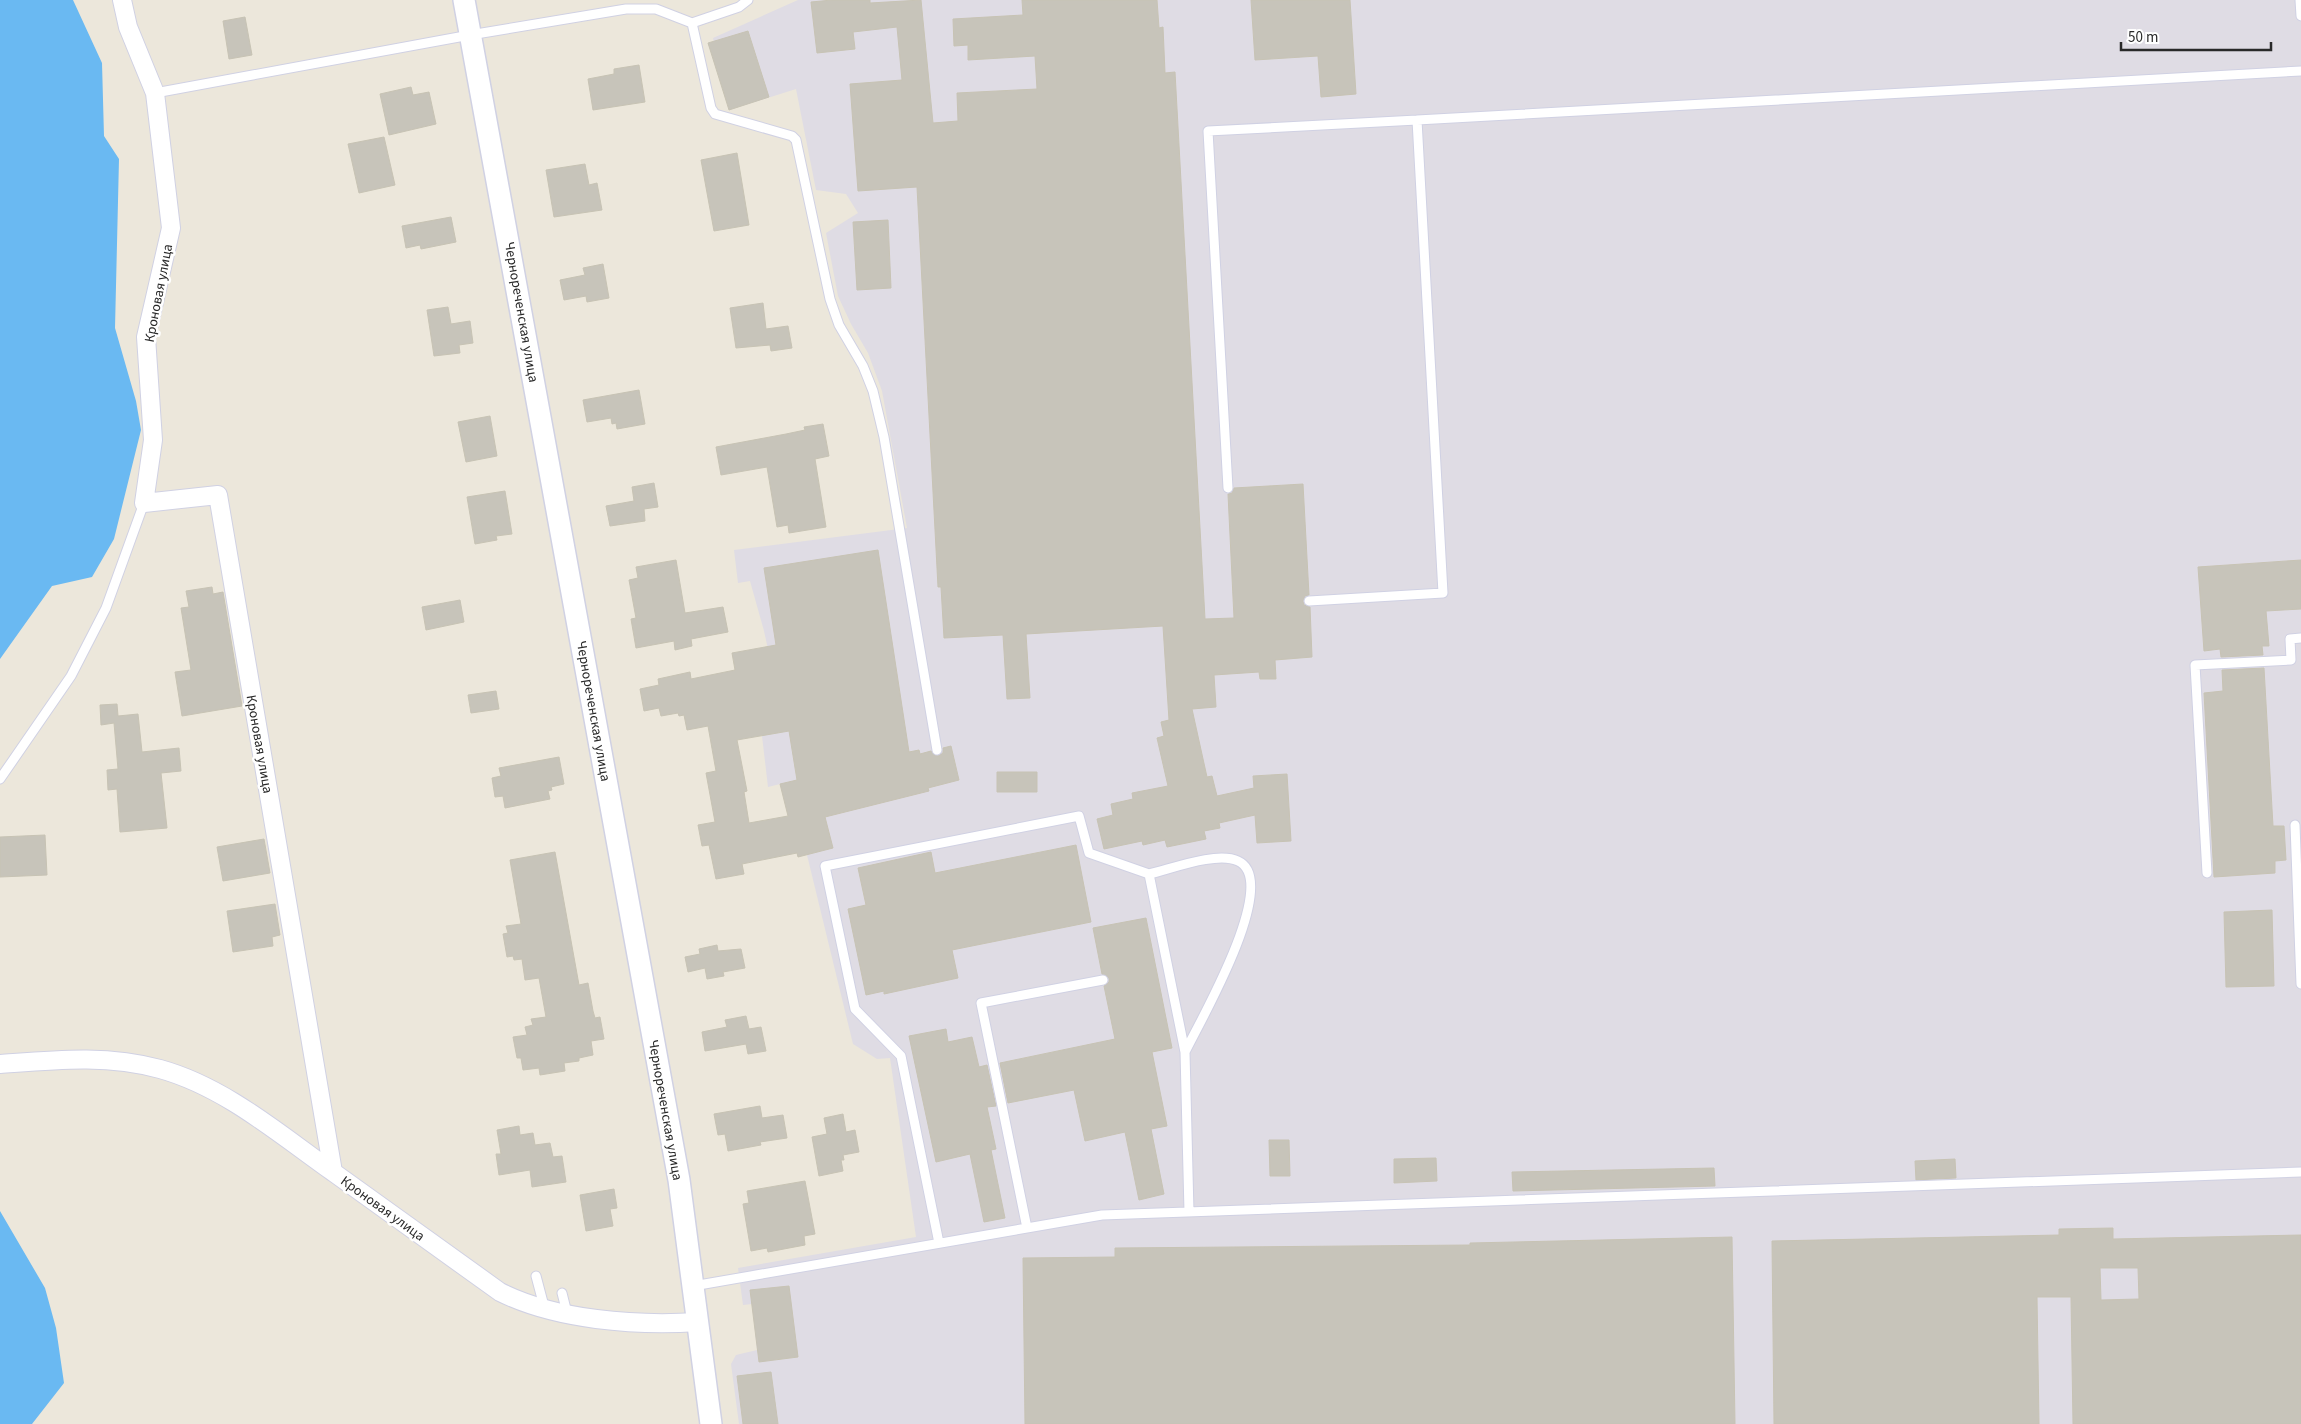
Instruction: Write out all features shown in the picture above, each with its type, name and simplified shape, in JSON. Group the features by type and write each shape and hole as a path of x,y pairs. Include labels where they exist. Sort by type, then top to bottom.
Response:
{"street":[{"name":"Кроновая улица","path":"122,0 128,27 155,93 171,228 146,337 153,440 144,504 218,495 333,1172 500,1292 520,1302 545,1310 658,1325 698,1322"},
{"name":"Чернореченская улица","path":"464,0 678,1180 711,1424"},
{"path":"0,1064 70,1058 112,1061 159,1069 188,1078 251,1113 333,1172"}],"lane":[{"path":"155,93 470,35 626,10 656,9 692,23 739,7 748,0"},
{"path":"2300,0 2301,16"},
{"path":"692,23 711,108 715,114 792,136 796,140 830,299 839,325 863,366 873,391 882,428 937,750"},
{"path":"1228,488 1208,131 2301,71"},
{"path":"1309,601 1443,593 1417,120"},
{"path":"0,779 71,676 106,608 144,504"},
{"path":"2207,873 2195,665 2291,660 2290,639 2301,638"},
{"path":"940,1243 900,1056 855,1009 825,866 1080,816 1089,854 1149,874 1217,858 1240,862 1247,870 1251,879 1252,892 1247,915 1226,971 1185,1052"},
{"path":"2295,825 2301,984"},
{"path":"1149,874 1185,1052 1189,1212"},
{"path":"1027,1228 982,1004 1103,980"},
{"path":"693,1286 1102,1215 2301,1172"},
{"path":"536,1276 545,1310"},
{"path":"562,1293 567,1313"}],"shaded area":[{"path":"798,0 2301,0 2301,1424 739,1424 731,1364 736,1355 757,1350 752,1304 743,1305 738,1268 916,1237 890,1058 877,1059 853,1044 807,855 780,784 768,787 762,736 780,732 782,713 764,631 750,581 738,583 734,550 907,528 882,391 868,353 851,324 838,296 826,233 858,213 846,194 816,190 796,89 729,110 713,38"}],"water":[{"path":"0,0 73,0 102,63 104,136 119,159 115,328 136,401 141,430 114,539 92,577 52,586 0,659"},
{"path":"0,1211 45,1288 56,1328 64,1383 32,1424 0,1424"}],"building":[{"path":"870,0 870,3 921,0 933,123 958,121 957,93 1037,89 1035,56 968,60 968,45 954,46 953,19 1023,15 1022,0 1157,0 1159,28 1163,27 1165,73 1175,72 1205,619 1234,618 1228,494 1232,493 1234,488 1303,484 1309,595 1305,596 1303,601 1304,605 1310,607 1312,657 1275,660 1276,679 1260,679 1259,672 1214,675 1216,707 1192,709 1207,777 1212,776 1217,796 1254,788 1253,776 1287,774 1291,841 1257,843 1255,815 1219,823 1220,828 1204,831 1206,839 1167,847 1165,840 1143,845 1142,841 1104,849 1097,819 1113,815 1111,804 1133,799 1132,793 1168,786 1157,738 1164,736 1161,722 1169,720 1163,626 1026,634 1030,698 1007,699 1003,635 944,638 941,587 938,587 917,187 858,191 850,84 902,80 897,27 853,32 855,49 817,53 811,2"},
{"path":"1251,0 1350,0 1356,94 1321,97 1318,56 1255,60"},
{"path":"245,17 252,55 229,59 223,21"},
{"path":"748,31 769,97 729,110 708,43"},
{"path":"639,65 645,102 593,110 588,79 614,74 614,69"},
{"path":"411,87 413,95 429,92 436,124 389,135 380,94"},
{"path":"384,137 395,185 359,193 348,144"},
{"path":"737,153 749,225 714,231 701,160"},
{"path":"585,164 589,185 597,183 602,210 554,217 546,170"},
{"path":"451,217 456,242 421,249 420,245 406,248 402,226"},
{"path":"888,220 891,288 857,290 853,222"},
{"path":"603,264 609,298 587,302 586,296 564,300 560,280 585,275 583,268"},
{"path":"763,303 766,329 788,326 792,348 771,351 770,345 736,348 730,308"},
{"path":"448,307 451,324 470,321 473,343 459,345 460,353 434,356 427,310"},
{"path":"639,390 645,424 617,429 616,423 612,424 611,418 587,422 583,400"},
{"path":"490,416 497,456 466,462 458,422"},
{"path":"823,424 829,456 815,459 826,527 789,533 788,525 777,527 767,467 721,475 716,447 805,430 804,427"},
{"path":"654,483 658,507 644,509 645,521 610,526 606,506 634,501 632,487"},
{"path":"505,491 512,534 496,536 497,540 475,544 467,497"},
{"path":"878,550 909,752 919,750 920,754 931,751 938,756 943,753 943,748 951,746 959,780 928,788 929,791 825,817 833,848 798,857 797,853 742,864 744,874 716,879 709,845 702,846 698,825 715,822 706,773 716,771 708,726 687,730 684,715 679,716 678,713 661,716 659,708 644,711 640,689 659,685 658,679 690,672 691,679 735,670 732,653 776,645 764,568","holes":["789,731 797,780 780,784 788,816 749,823 744,792 747,791 737,740"]},
{"path":"676,560 685,613 723,607 728,632 691,639 692,646 675,650 674,641 636,648 631,619 636,618 629,580 638,578 636,567"},
{"path":"2301,560 2301,609 2266,611 2269,646 2262,646 2263,655 2221,657 2220,649 2204,651 2198,567"},
{"path":"212,587 213,594 223,592 242,706 182,716 175,672 191,670 181,608 189,607 186,591"},
{"path":"460,600 464,622 426,630 422,607"},
{"path":"2264,668 2273,826 2284,826 2286,860 2275,861 2275,873 2214,877 2204,693 2223,691 2222,670"},
{"path":"496,691 499,709 471,713 468,695"},
{"path":"117,704 118,716 138,714 142,752 179,748 181,771 161,773 167,828 120,832 117,789 108,790 107,770 118,769 114,723 101,725 100,705"},
{"path":"559,757 564,784 551,787 552,790 548,791 550,799 505,808 503,796 495,797 492,778 501,776 499,768"},
{"path":"997,772 1037,772 1037,792 997,792"},
{"path":"45,835 47,875 0,877 0,837"},
{"path":"264,839 270,873 223,881 217,847"},
{"path":"1076,845 1091,922 952,950 958,978 884,994 884,991 866,995 848,909 866,905 858,868 931,852 935,873"},
{"path":"555,852 579,985 588,983 595,1018 600,1017 604,1039 591,1041 593,1055 579,1058 579,1061 564,1063 565,1071 540,1075 539,1068 523,1070 521,1058 517,1058 513,1037 527,1035 525,1027 533,1025 531,1019 546,1017 539,978 525,980 522,959 514,960 513,956 507,957 503,934 508,933 506,926 521,924 510,860"},
{"path":"275,904 280,935 272,937 273,946 233,952 227,911"},
{"path":"2272,910 2274,986 2226,987 2224,912"},
{"path":"1146,918 1172,1048 1152,1052 1167,1126 1151,1129 1164,1194 1139,1200 1125,1132 1085,1141 1074,1090 1008,1103 1000,1063 1115,1039 1104,986 1109,982 1109,978 1102,974 1093,928"},
{"path":"717,945 718,951 741,949 745,968 723,972 724,976 707,979 705,968 688,972 685,957 700,954 699,949"},
{"path":"746,1016 749,1029 761,1027 766,1051 748,1054 746,1044 705,1051 702,1032 727,1027 725,1020"},
{"path":"946,1029 948,1042 972,1037 979,1067 987,1065 996,1106 987,1107 996,1149 991,1150 1005,1218 984,1222 970,1154 936,1162 909,1036"},
{"path":"760,1106 762,1118 783,1115 787,1138 760,1142 761,1145 728,1151 725,1134 718,1135 714,1114"},
{"path":"843,1114 846,1132 855,1130 859,1152 843,1155 844,1160 841,1160 843,1171 819,1176 812,1137 827,1134 824,1118"},
{"path":"519,1126 520,1135 533,1133 535,1145 550,1143 553,1157 562,1156 566,1182 532,1187 530,1170 499,1175 496,1154 501,1154 497,1130"},
{"path":"1269,1140 1289,1140 1290,1176 1270,1176"},
{"path":"1436,1158 1437,1181 1394,1183 1394,1159"},
{"path":"1955,1159 1956,1178 1916,1180 1915,1161"},
{"path":"1714,1168 1715,1186 1513,1191 1512,1172"},
{"path":"805,1181 815,1234 804,1236 805,1245 768,1252 767,1248 751,1251 743,1204 749,1203 747,1191"},
{"path":"614,1189 617,1208 610,1209 613,1226 586,1231 580,1195"},
{"path":"2113,1228 2113,1239 2301,1235 2301,1424 2073,1424 2071,1297 2037,1297 2039,1424 1774,1424 1772,1241 2059,1235 2059,1229","holes":["2100,1268 2138,1268 2139,1299 2101,1300"]},
{"path":"1732,1237 1735,1424 1025,1424 1023,1258 1115,1257 1115,1248 1470,1245 1470,1243"},
{"path":"789,1286 798,1357 759,1362 750,1290"},
{"path":"771,1372 778,1424 743,1424 737,1376"}]}
